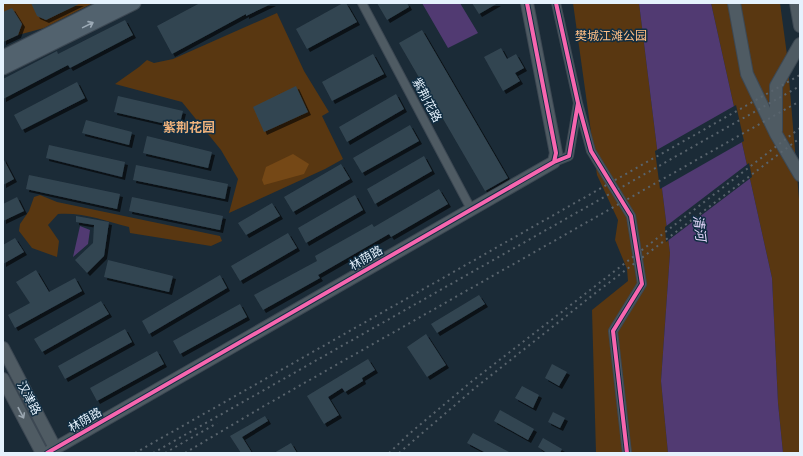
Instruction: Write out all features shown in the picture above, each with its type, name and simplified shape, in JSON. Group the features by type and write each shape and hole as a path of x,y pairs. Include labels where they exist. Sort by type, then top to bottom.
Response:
{"main road":[{"path":"3,57 110,3"},
{"path":"3,68 134,3"}],"street":[{"name":"紫荆花路","path":"362,3 471,209"},
{"path":"527,3 556,153 554,162"},
{"path":"556,3 578,104 591,151 631,216 642,284 613,332 627,453"},
{"path":"734,3 747,74 776,134 800,175"},
{"path":"796,3 800,26"},
{"path":"776,134 776,86 800,44"},
{"path":"554,162 569,156 578,104"},
{"name":"林荫路","path":"51,451 554,162"},
{"name":"汉津路","path":"3,348 51,451"},
{"name":"汉津路","path":"3,379 42,453"}],"green space":[{"path":"3,3 93,3 44,28 18,35 3,42"},
{"name":"樊城江滩公园","path":"573,3 639,3 670,253 661,381 668,453 596,453 592,310 628,281 627,269 615,240 618,220 597,175"},
{"path":"711,3 780,3 787,55 800,211 800,453 783,453 778,403 772,278"},
{"path":"277,13 304,71 329,112 322,116 343,159 325,169 229,213 238,179 221,150 182,102 115,84 147,60 154,63 173,59"},
{"path":"40,195 57,202 220,236 222,241 211,246 130,233 129,227 103,220 76,214 58,214 48,225 59,241 57,257 32,248 19,231 20,224 29,211 34,197"}],"shaded area":[{"path":"293,154 309,164 304,174 264,185 262,180 266,167"}],"water":[{"path":"422,3 460,3 478,33 448,48"},
{"name":"清河","path":"639,3 711,3 772,278 778,403 783,453 668,453 661,381 670,253"},
{"path":"80,226 90,230 88,244 73,257"}],"pier":[{"path":"736,105 744,141 660,189 655,151"},
{"path":"749,163 752,177 666,242 665,227"}],"building":[{"path":"31,3 81,3 46,20 37,16"},
{"path":"200,3 273,3 246,16 246,14 172,54 157,26"},
{"path":"343,3 346,3 357,22 307,49 296,29"},
{"path":"377,3 407,3 409,7 387,20"},
{"path":"472,3 498,3 479,14"},
{"path":"12,8 22,24 18,35 3,42 3,12"},
{"path":"125,20 133,35 70,68 68,65 3,99 3,79 57,51 58,54"},
{"path":"422,30 508,178 485,191 399,43"},
{"path":"501,48 507,59 516,54 524,68 515,73 520,81 503,91 484,57"},
{"path":"373,54 384,74 332,101 322,82"},
{"path":"77,82 85,98 22,130 14,115"},
{"path":"296,86 308,112 264,132 253,107"},
{"path":"396,94 404,109 347,142 339,127"},
{"path":"118,96 183,111 179,127 114,112"},
{"path":"86,120 132,132 129,145 82,133"},
{"path":"410,125 419,141 362,173 353,158"},
{"path":"147,136 212,152 208,168 143,153"},
{"path":"49,145 125,162 122,177 46,158"},
{"path":"424,156 432,171 375,204 367,189"},
{"path":"3,158 14,179 3,185"},
{"path":"341,164 350,179 293,212 284,197"},
{"path":"136,165 228,184 225,199 133,180"},
{"path":"29,175 120,194 117,209 26,189"},
{"path":"439,189 448,204 391,237 389,234 318,275 320,278 263,310 254,295 317,261 315,256 372,224 374,227"},
{"path":"355,195 363,210 306,243 298,228"},
{"path":"17,197 24,211 3,221 3,204"},
{"path":"132,197 223,216 220,230 129,211"},
{"path":"272,203 280,216 246,235 238,223"},
{"path":"76,216 109,222 104,256 87,273 75,260 93,243 94,225 76,222"},
{"path":"288,233 297,248 240,281 231,266"},
{"path":"15,238 24,252 3,264 3,245"},
{"path":"108,260 173,276 169,292 104,277"},
{"path":"36,270 49,292 75,278 82,291 15,328 8,315 30,303 16,282"},
{"path":"220,275 227,288 149,334 142,321"},
{"path":"479,295 485,304 437,333 431,324"},
{"path":"101,301 109,314 42,352 34,339"},
{"path":"240,304 247,317 180,354 173,341"},
{"path":"125,329 132,342 65,379 58,366"},
{"path":"426,334 446,365 427,377 407,347"},
{"path":"157,351 164,364 97,401 90,388"},
{"path":"368,359 375,370 362,378 363,381 345,392 342,388 328,397 339,415 324,424 307,396"},
{"path":"552,364 567,372 559,386 545,378"},
{"path":"522,386 539,395 533,408 515,398"},
{"path":"500,410 534,429 528,440 494,421"},
{"path":"553,412 565,418 560,428 548,422"},
{"path":"265,416 268,421 242,437 252,453 241,453 230,436"},
{"path":"473,433 511,453 486,453 467,443"},
{"path":"543,438 562,449 560,453 547,453 538,447"},
{"path":"291,443 297,453 274,453"}],"railway":[{"path":"135,453 800,75"},
{"path":"153,453 800,86"},
{"path":"185,453 264,406 800,101"},
{"path":"389,453 409,434 471,382 800,128"},
{"path":"399,453 475,388 598,291 800,138"},
{"path":"165,453 217,423"}],"cycle path":[{"path":"47,453 554,162 556,153 527,3"},
{"path":"554,162 569,156 578,103 556,3"},
{"path":"578,103 591,151 631,216 642,284 613,331 627,453"}],"district":[{"name":"紫荆花园","path":"189,127"}]}
